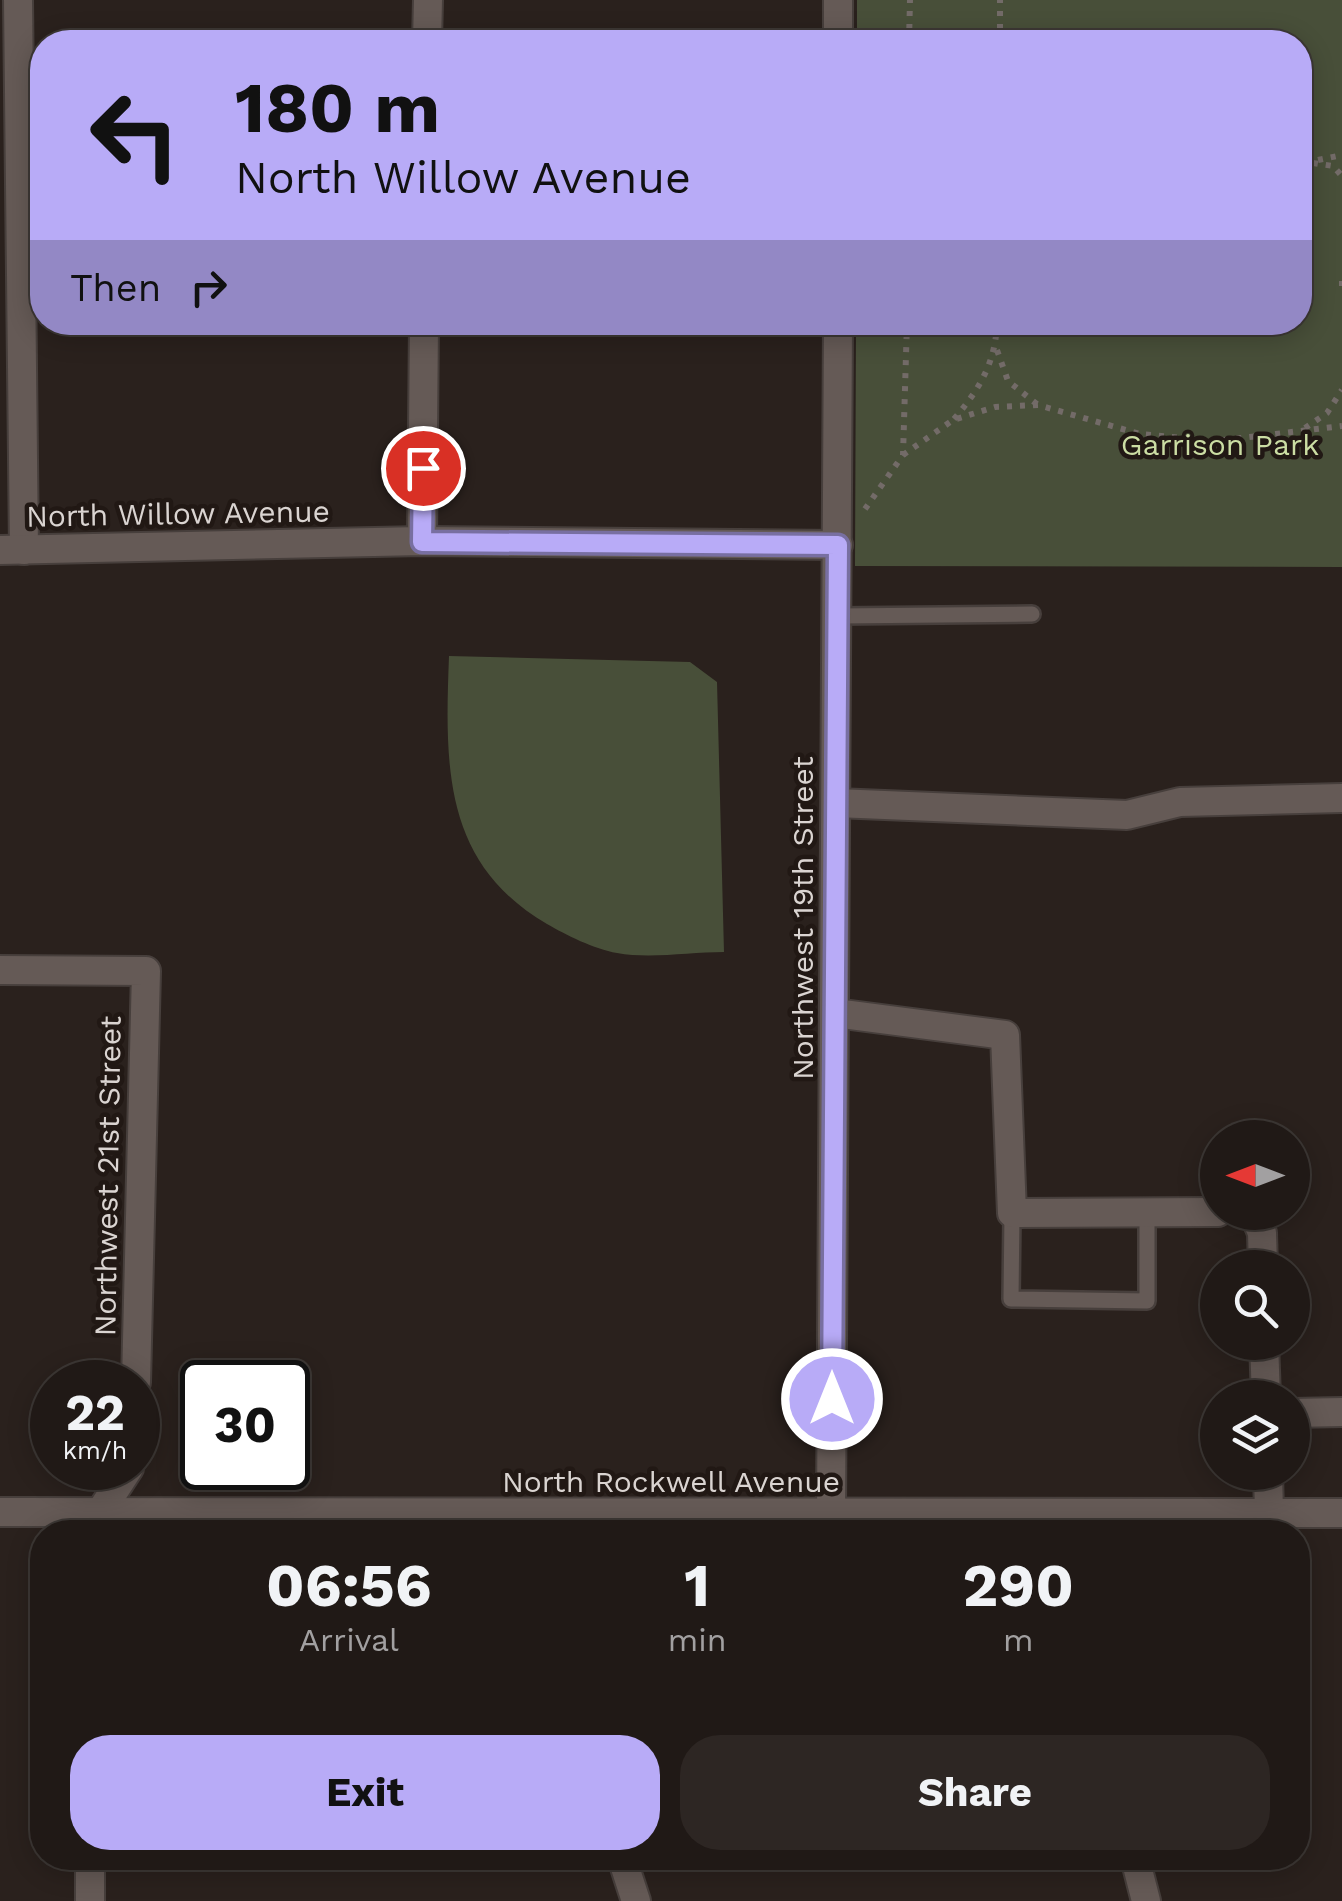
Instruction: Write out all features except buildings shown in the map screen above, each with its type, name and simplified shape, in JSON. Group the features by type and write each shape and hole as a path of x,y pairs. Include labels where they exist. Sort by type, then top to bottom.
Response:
{"street":[{"path":"12,550 18,0"},
{"path":"427,30 428,0"},
{"path":"838,0 838,30"},
{"path":"422,542 424,335"},
{"name":"Northwest 19th Street","path":"831,1515 838,616 846,535 838,335"},
{"name":"North Willow Avenue","path":"12,550 846,535"},
{"path":"836,804 1127,814 1180,802 1342,798"},
{"name":"Northwest 21st Street","path":"0,970 146,970 137,1360"},
{"path":"835,1013 1005,1035 1012,1213 1200,1212"},
{"path":"1310,1413 1342,1412"},
{"path":"100,1520 117,1490"},
{"path":"1268,1490 1269,1514"},
{"name":"North Rockwell Avenue","path":"0,1512 79,1520"},
{"name":"North Rockwell Avenue","path":"1184,1520 1342,1514"},
{"name":"North Rockwell Avenue","path":"703,1520 831,1515 995,1520"},
{"path":"90,1870 90,1901"},
{"path":"624,1870 629,1899"},
{"path":"1138,1870 1146,1901"}],"lane":[{"path":"838,616 1032,614"},
{"path":"1012,1213 1011,1300 1147,1301 1147,1212"}],"path":[{"path":"910,0 910,30"},
{"path":"1000,0 1000,30"},
{"path":"1312,160 1342,155"},
{"path":"1316,160 1333,166 1342,176"},
{"path":"1342,281 1342,291"},
{"path":"903,455 907,335"},
{"path":"846,535 903,455 953,420 977,392 996,349 997,335"},
{"path":"996,349 1008,381 1038,405"},
{"path":"1302,430 1327,414 1342,390"},
{"path":"953,420 996,406 1038,405 1140,434 1216,441 1342,426"}],"green space":[{"name":"Garrison Park","path":"857,0 1342,0 1342,567 855,566 856,335 1312,335 1312,30 857,30"},
{"path":"449,656 690,662 717,682 724,952 630,955 608,951 547,924 512,899 487,872 469,841 457,808 448,735"}],"route":[{"path":"423,468 422,542 838,545 832,1399"}]}
